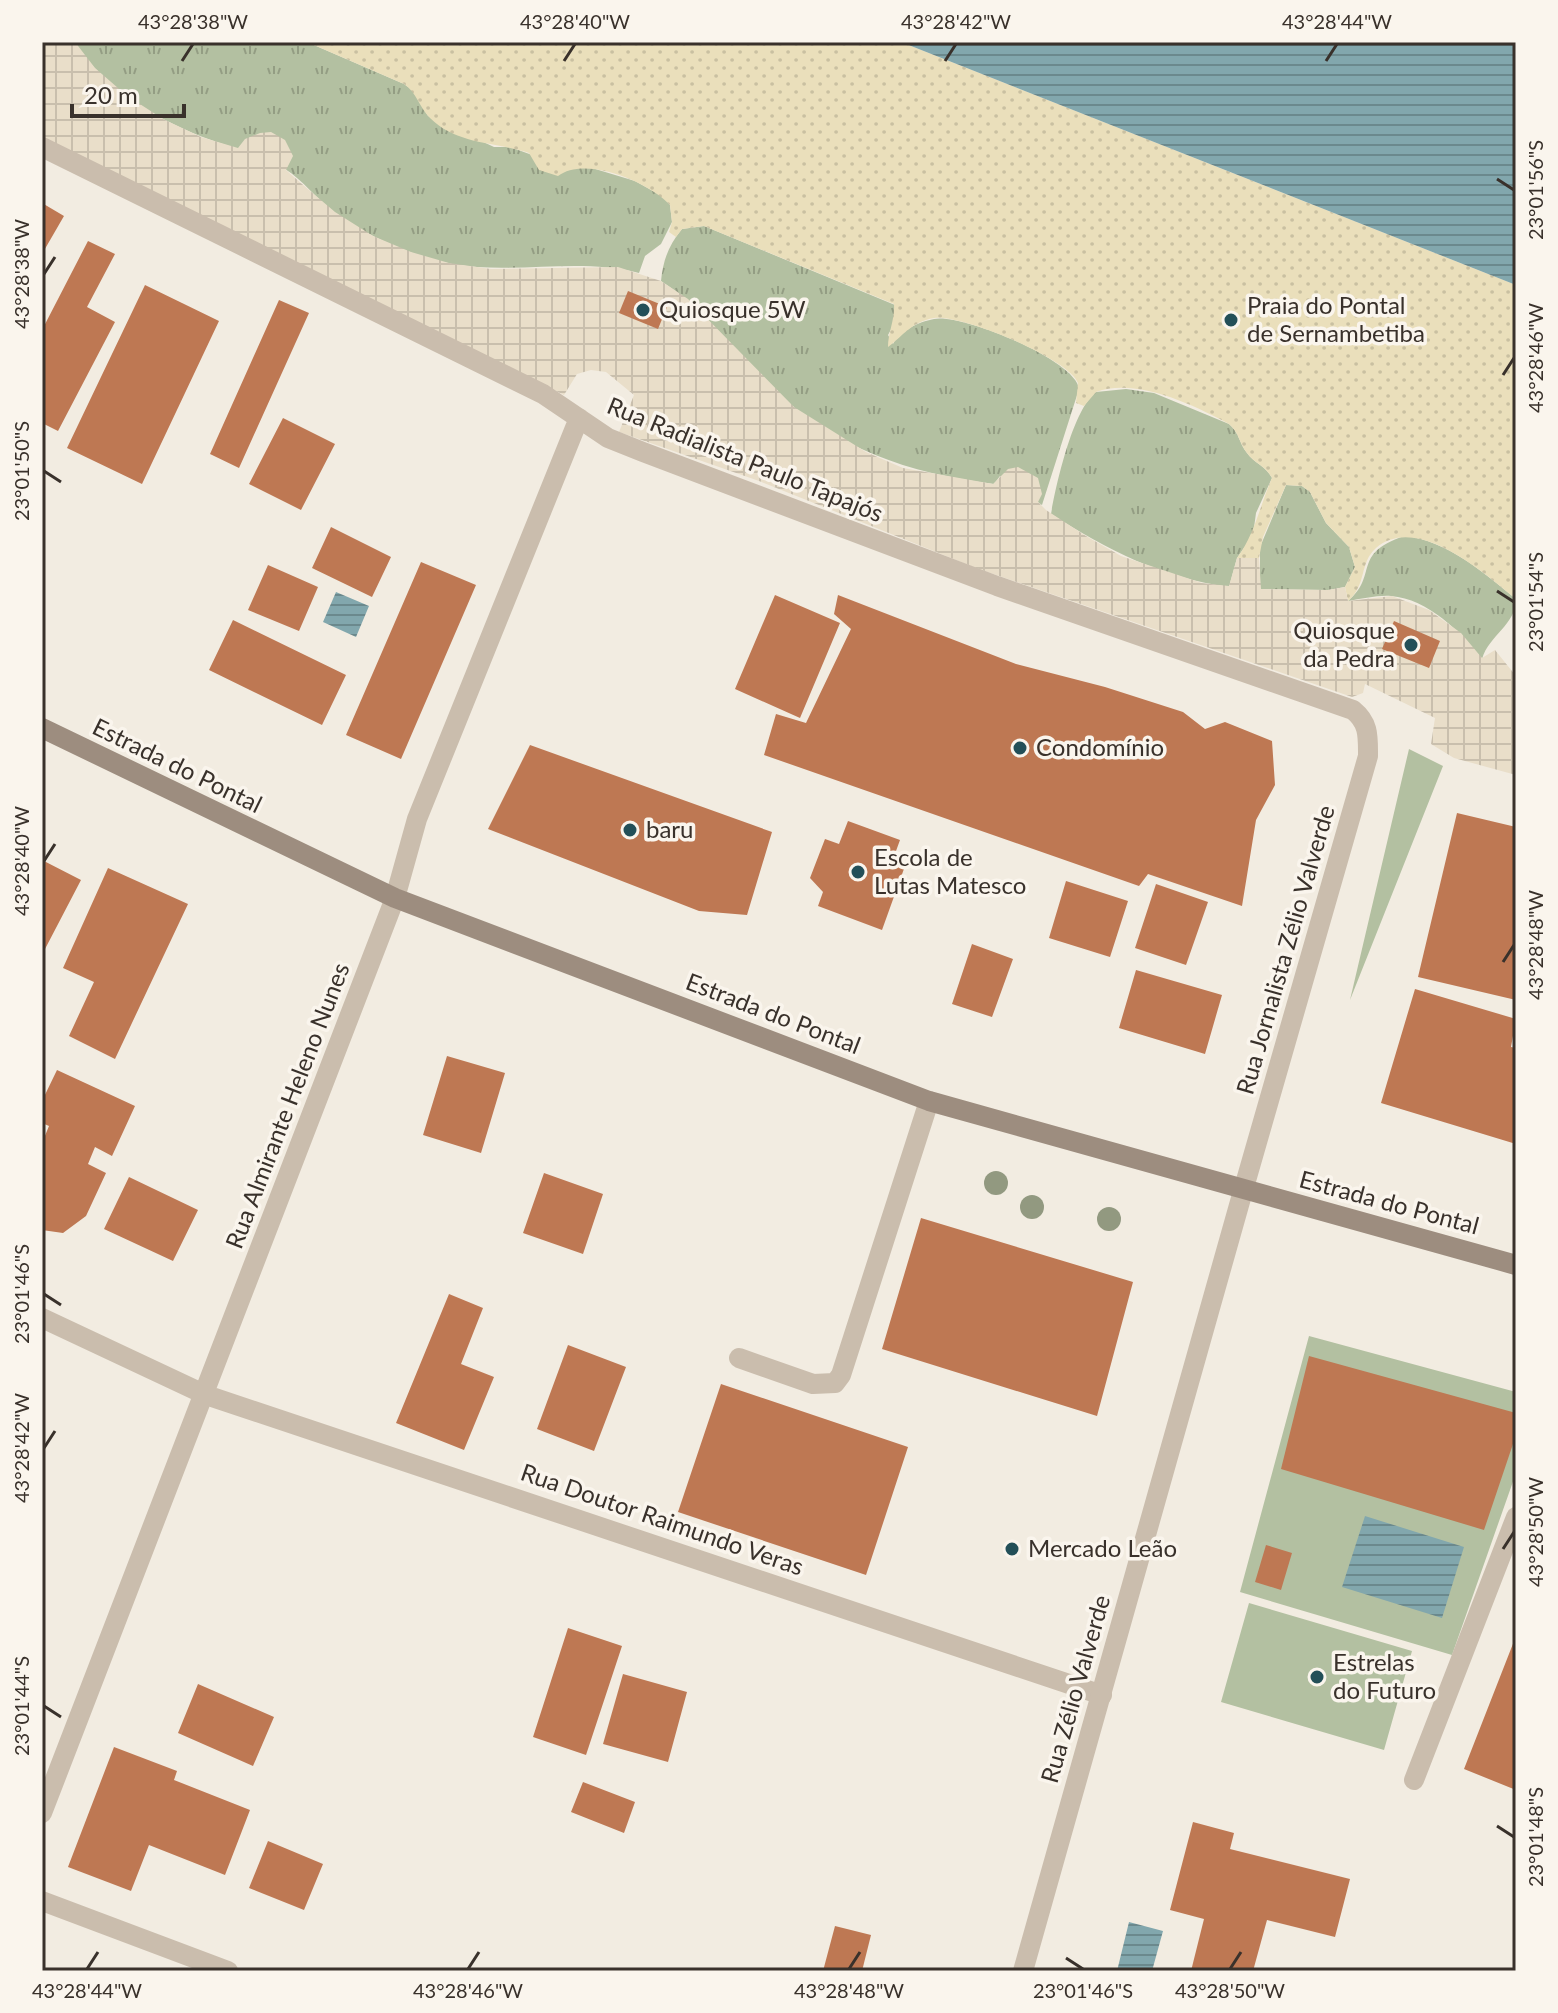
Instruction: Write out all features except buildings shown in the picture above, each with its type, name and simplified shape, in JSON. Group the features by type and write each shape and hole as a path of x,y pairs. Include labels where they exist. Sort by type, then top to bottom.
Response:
{"main road":[{"name":"Estrada do Pontal","path":"42,728 395,898 929,1101 1516,1265"}],"street":[{"name":"Rua Radialista Paulo Tapajós","path":"42,147 543,394 608,438 997,586 1300,690 1353,710 1366,722"},
{"name":"Rua Almirante Heleno Nunes","path":"42,1813 206,1395 395,898 417,819 579,418"},
{"name":"Rua Jornalista Zélio Valverde","path":"1243,1191 1360,788 1368,756 1366,722"},
{"path":"739,1358 813,1384 835,1383 841,1375 929,1101"},
{"name":"Rua Zélio Valverde","path":"1023,1971 1243,1191"},
{"name":"Rua Doutor Raimundo Veras","path":"42,1318 206,1395 1102,1695"},
{"path":"1414,1780 1516,1517"},
{"path":"42,1901 228,1971"}],"green space":[{"path":"75,42 307,42 404,84 415,92 428,116 494,147 510,147 568,168 582,165 635,181 662,196 670,205 672,222 661,244 645,256 639,273 593,266 475,267 421,256 376,238 348,222 275,163 200,136 147,110 99,73"},
{"path":"704,226 895,305 895,322 888,335 893,344 900,335 916,325 934,319 948,319 1016,341 1059,365 1073,377 1079,389 1042,505 1000,476 994,484 962,479 875,455 822,427 796,409 692,305 661,281 667,254 682,229"},
{"path":"1126,389 1154,393 1229,424 1247,453 1272,478 1256,513 1253,535 1237,558 1229,587 1181,577 1136,561 1051,514 1067,448 1080,414 1096,392"},
{"path":"1286,485 1302,486 1310,492 1326,523 1349,547 1355,567 1345,587 1328,590 1260,589 1260,547"},
{"path":"1404,536 1450,551 1516,599 1512,616 1490,643 1482,659 1454,628 1418,603 1391,596 1348,601 1357,591 1377,550"},
{"path":"1409,749 1443,766 1350,1000"},
{"path":"1309,1336 1516,1392 1516,1473 1452,1655 1240,1592"},
{"name":"Estrelas do Futuro","path":"1249,1603 1412,1651 1384,1750 1221,1702"}],"sand":[{"name":"Praia do Pontal de Sernambetiba","path":"307,42 901,42 1516,285 1516,599 1468,562 1430,542 1411,538 1392,539 1376,548 1367,560 1358,588 1348,601 1345,587 1355,567 1349,547 1326,523 1310,492 1302,486 1286,485 1263,537 1259,558 1237,558 1253,529 1272,478 1247,453 1229,424 1164,395 1129,388 1096,392 1084,406 1076,403 1078,383 1055,362 1035,350 966,323 934,318 919,323 888,347 894,304 704,226 682,229 676,237 669,232 672,222 670,205 632,180 584,168 558,176 539,170 529,153 478,142 441,127 430,118 404,84"}],"shaded area":[{"path":"42,42 75,42 95,68 126,95 163,119 201,137 238,148 245,139 271,132 285,140 293,156 286,170 302,184 335,212 373,236 411,252 449,263 491,269 618,267 661,281 688,299 794,407 866,452 903,468 993,484 1008,469 1018,467 1038,478 1042,494 1038,502 1086,536 1121,556 1202,583 1229,586 1237,558 1259,558 1261,589 1328,590 1345,587 1348,601 1392,596 1429,610 1461,633 1482,658 1495,650 1516,676 1516,775 1454,758 1431,744 1435,718 1365,684 1363,693 1352,697 976,568 759,481 619,432 634,395 606,372 591,370 577,374 564,395 42,137"}],"water":[{"path":"901,42 1516,42 1516,285"},
{"path":"336,592 369,606 356,637 323,622"},
{"path":"1365,1516 1464,1547 1442,1618 1342,1587"},
{"path":"1129,1922 1163,1931 1152,1971 1117,1971"}],"place":[{"name":"Quiosque 5W","path":"643,310"},
{"name":"Praia do Pontal de Sernambetiba","path":"1231,320"},
{"name":"Quiosque da Pedra","path":"1411,645"},
{"name":"Condomínio","path":"1020,748"},
{"name":"baru","path":"630,830"},
{"name":"Escola de Lutas Matesco","path":"858,872"},
{"name":"Mercado Leão","path":"1012,1549"},
{"name":"Estrelas do Futuro","path":"1317,1677"}]}
